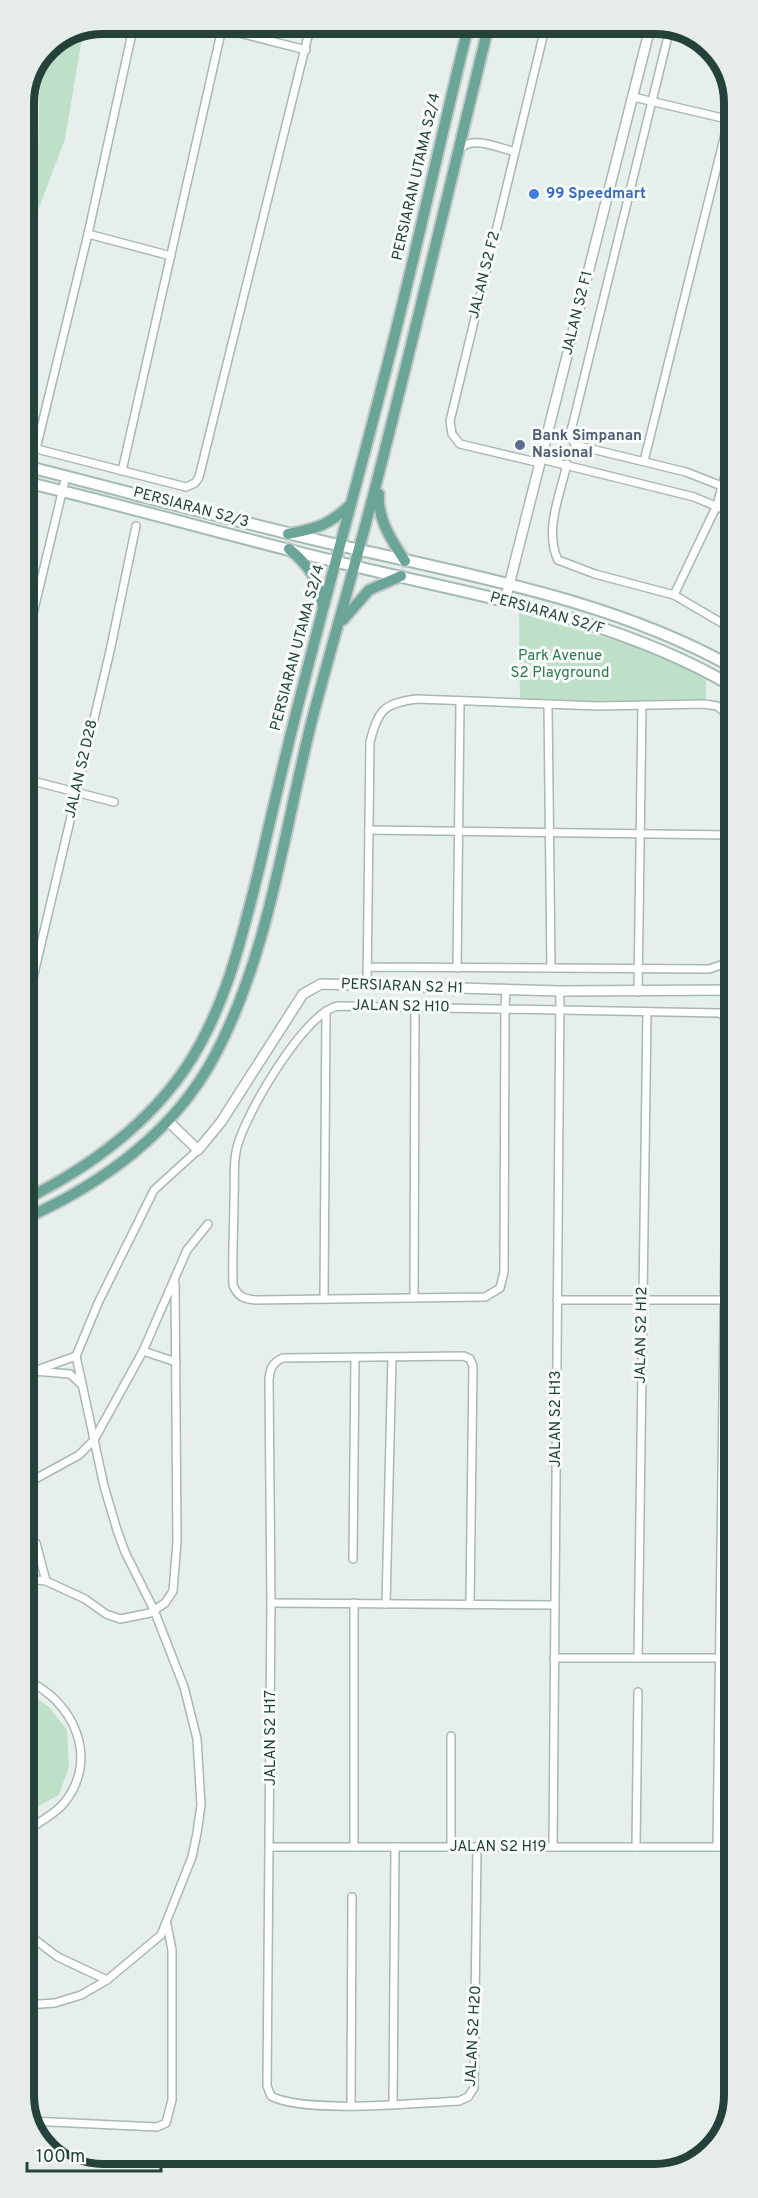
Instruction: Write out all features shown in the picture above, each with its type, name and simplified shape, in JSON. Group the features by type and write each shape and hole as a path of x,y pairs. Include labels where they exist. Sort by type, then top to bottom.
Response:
{"main road":[{"name":"PERSIARAN UTAMA S2/4","path":"34,1195 58,1183 130,1132 179,1076 203,1036 226,988 396,331 466,35"},
{"path":"34,1214 67,1198 106,1173 169,1122 213,1058 243,986 270,900 312,721 381,467 486,35"},
{"path":"381,467 378,506 387,532 405,561"},
{"name":"PERSIARAN S2/3","path":"34,468 288,534 358,549"},
{"name":"PERSIARAN S2/F","path":"34,484 336,562 505,601 641,642 672,654 724,682"},
{"path":"288,534 318,528 333,522 351,504"},
{"path":"289,549 306,562 313,572 318,582 324,610"},
{"name":"PERSIARAN S2/F","path":"358,549 509,586 642,625 724,663"},
{"path":"339,624 369,590 401,576"}],"street":[{"path":"132,34 88,234 36,449 186,487 195,483 199,477 309,34"},
{"path":"122,471 220,34"},
{"path":"251,34 306,50"},
{"name":"JALAN S2 F2","path":"543,35 450,428 460,444 541,461 567,464 724,509"},
{"name":"JALAN S2 F1","path":"505,601 648,35"},
{"path":"668,36 570,435 575,445 645,461 722,484"},
{"path":"633,97 724,119"},
{"path":"464,126 467,136 474,142 515,152"},
{"path":"458,151 466,144 474,142"},
{"path":"645,461 724,144"},
{"path":"88,234 171,256"},
{"path":"567,464 552,530 552,547 558,560 577,569 674,595 724,624"},
{"path":"34,609 66,476"},
{"path":"674,595 717,505 724,477"},
{"name":"JALAN S2 D28","path":"34,973 110,651 136,526"},
{"path":"367,986 370,742 376,718 393,702 417,699 460,703 704,704 717,706 724,712"},
{"path":"457,968 460,703"},
{"path":"548,704 551,967"},
{"path":"638,992 642,705"},
{"path":"34,781 114,802"},
{"path":"369,830 724,835"},
{"path":"367,967 709,969 724,964"},
{"name":"PERSIARAN S2 H1","path":"198,1150 221,1122 303,994 321,984 560,992 724,990"},
{"path":"326,1011 310,1022 294,1043 240,1132 235,1154 232,1267 233,1286 237,1294 246,1299 485,1297 500,1288 504,1272 506,990"},
{"name":"JALAN S2 H13","path":"553,1847 560,992"},
{"name":"JALAN S2 H10","path":"326,1011 338,1006 415,1007 719,1013 724,1016"},
{"path":"414,1298 415,1007"},
{"path":"324,1299 326,1011"},
{"name":"JALAN S2 H12","path":"638,1658 647,1012"},
{"path":"34,2004 55,2003 81,1995 107,1980 161,1935 167,1925 192,1857 201,1804 201,1772 197,1739 184,1687 154,1610 125,1552 104,1486 76,1356 99,1300 154,1190 198,1150 169,1122"},
{"path":"34,1480 79,1455 94,1440 143,1350 175,1283 187,1250 208,1224"},
{"path":"34,1580 46,1581 85,1599 106,1614 120,1619 136,1617 154,1610 165,1603 173,1591 176,1577 175,1283"},
{"path":"557,1300 724,1300"},
{"path":"143,1350 176,1362"},
{"path":"34,1371 76,1356"},
{"path":"353,1559 355,1357 464,1356 470,1359 473,1366 470,1604"},
{"name":"JALAN S2 H17","path":"271,2096 267,2086 272,1603 270,1368 283,1358 355,1357"},
{"path":"386,1604 392,1357"},
{"path":"717,1847 724,1360"},
{"path":"34,1371 70,1374 83,1387"},
{"path":"36,1543 46,1581"},
{"path":"272,1603 555,1605"},
{"path":"354,1603 354,1847"},
{"path":"555,1658 719,1658"},
{"path":"34,1684 63,1706 76,1734 80,1769 74,1788 62,1805 34,1825"},
{"path":"636,1847 638,1692"},
{"path":"451,1736 451,1847"},
{"name":"JALAN S2 H19","path":"270,1847 724,1847"},
{"path":"393,2104 395,1847"},
{"name":"JALAN S2 H20","path":"271,2096 289,2103 351,2105 459,2101 468,2097 474,2088 477,1847"},
{"path":"351,2105 352,1897"},
{"path":"40,2121 157,2127 166,2123 172,2100 172,1950 167,1925"},
{"path":"34,1939 58,1957 107,1980"}],"green space":[{"path":"82,38 65,139 37,213 40,78 46,65 55,55 65,46"},
{"name":"Park Avenue S2 Playground","path":"519,613 672,657 706,674 706,702 595,705 520,702"},
{"path":"34,1697 49,1707 67,1730 69,1767 59,1795 34,1809"}],"place":[{"name":"99 Speedmart","path":"534,194"},
{"name":"Bank Simpanan Nasional","path":"520,445"}]}
